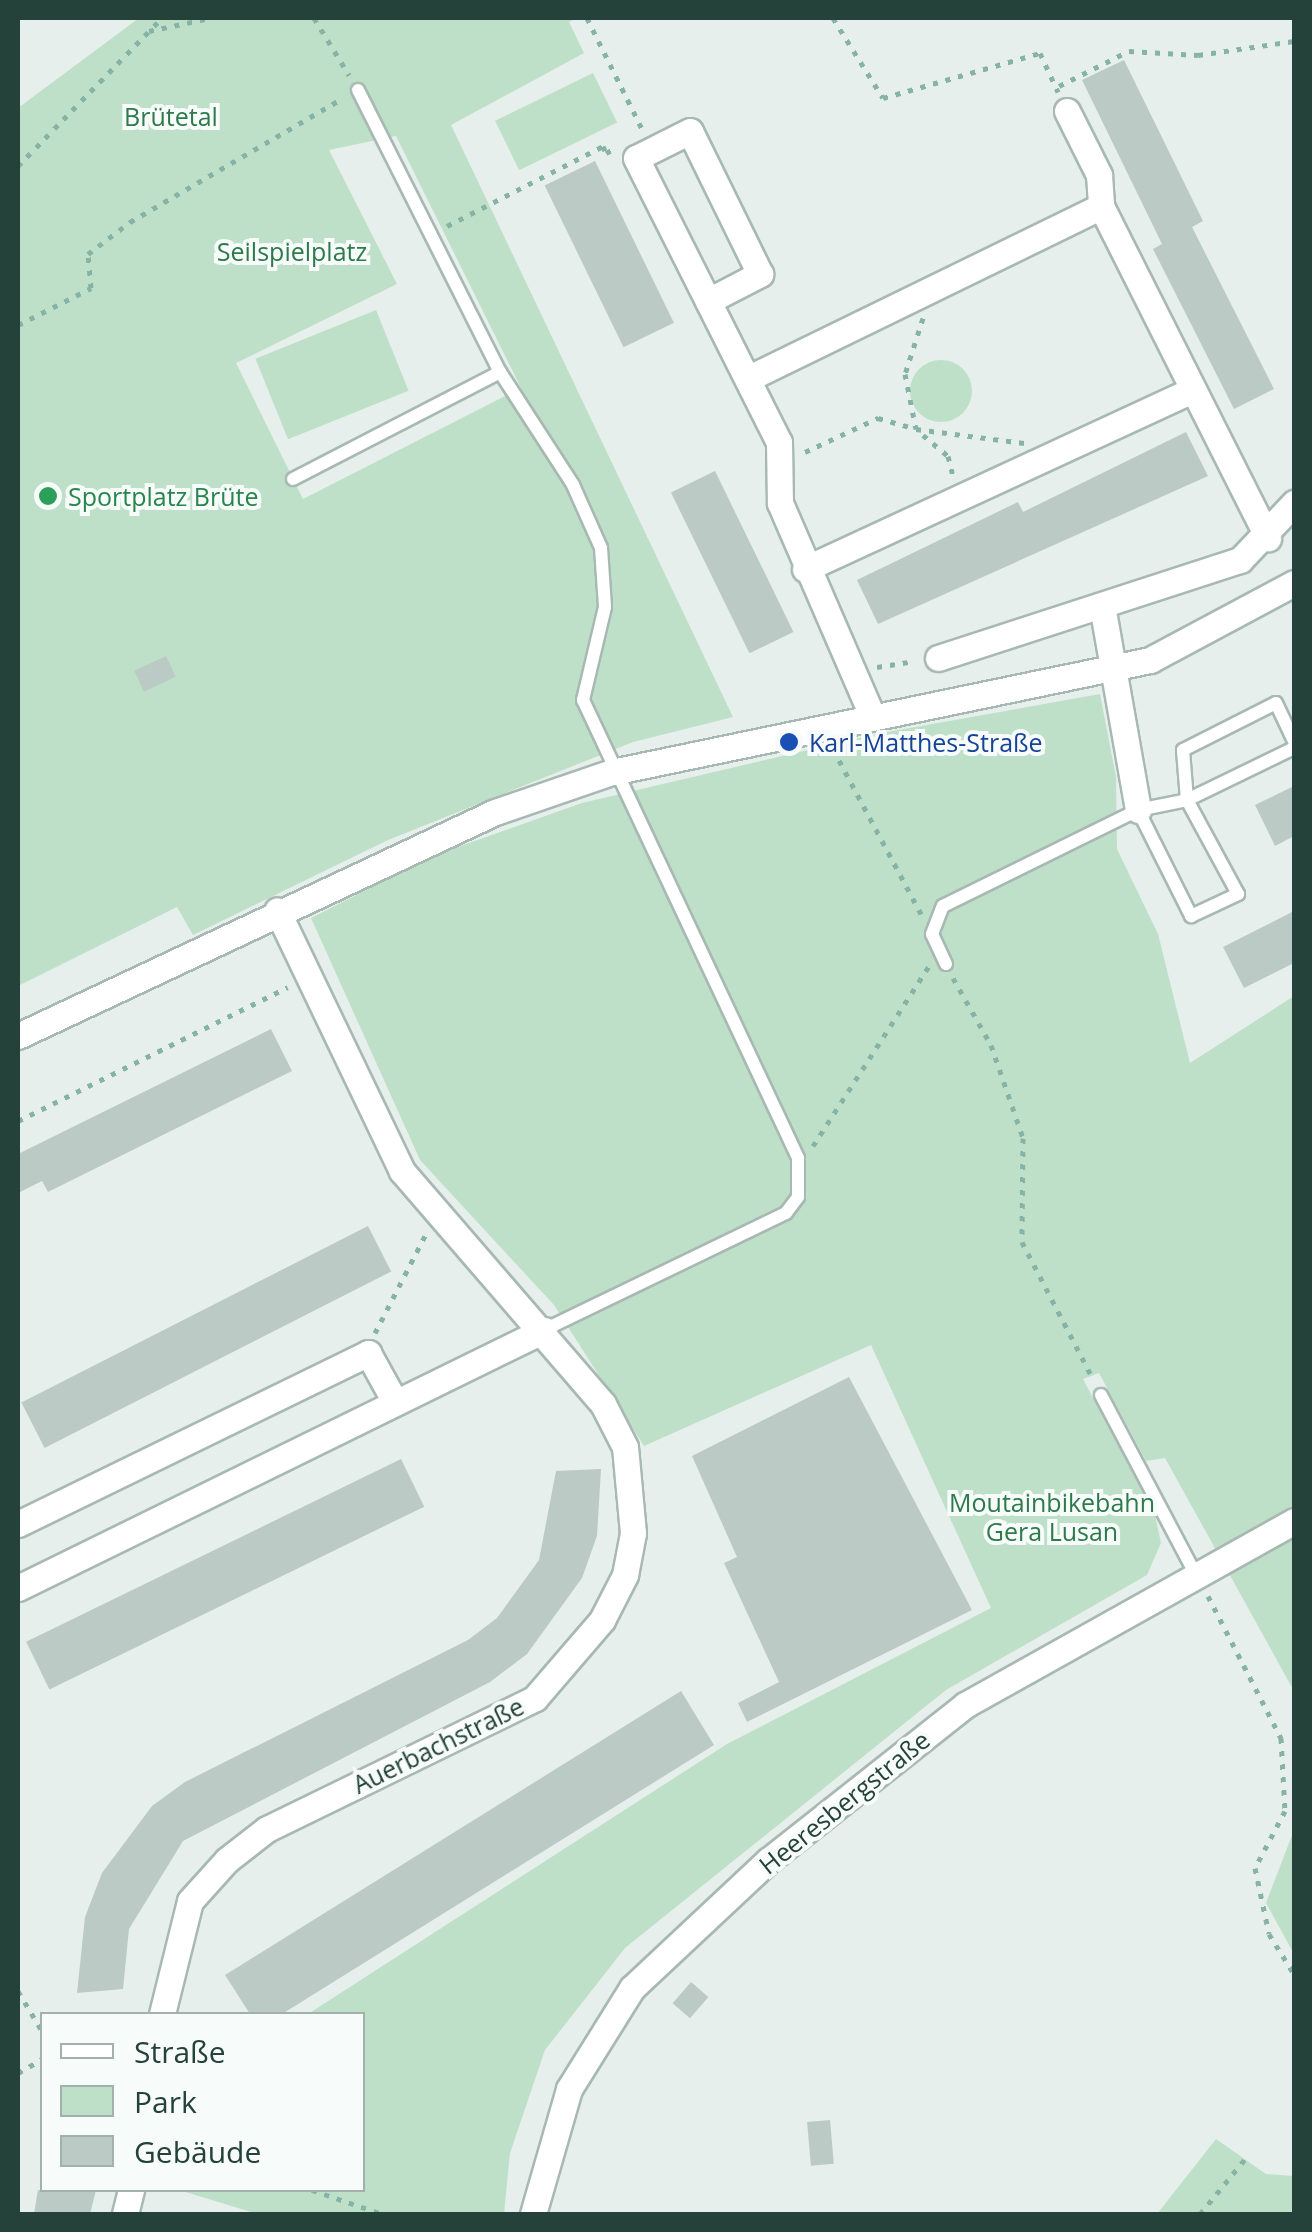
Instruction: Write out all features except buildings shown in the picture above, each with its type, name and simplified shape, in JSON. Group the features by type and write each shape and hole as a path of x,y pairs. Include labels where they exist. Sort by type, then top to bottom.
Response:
{"street":[{"path":"1062,99 1099,175 1101,206 1190,390 1268,538"},
{"path":"708,300 760,274 690,131 636,158 779,442 780,504 805,569 871,713"},
{"path":"748,378 1101,206"},
{"path":"805,569 1190,390"},
{"path":"938,658 1103,610 1240,560 1268,538 1294,503"},
{"path":"18,1036 277,910 495,812 612,772 871,713 1150,660 1294,583"},
{"path":"1103,610 1138,810"},
{"name":"Auerbachstraße","path":"162,2012 190,1901 227,1860 267,1829 534,1698 584,1650 625,1574 634,1493 624,1447 603,1404 544,1330 441,1221 402,1171 277,910"},
{"path":"18,1588 544,1330"},
{"path":"18,1524 368,1353 395,1402"},
{"name":"Heeresbergstraße","path":"534,2214 568,2090 632,1988 769,1860 966,1705 1294,1521"}],"lane":[{"path":"358,90 500,372 573,485 601,548 606,607 583,700 612,772 798,1158 798,1197 786,1213 544,1330"},
{"path":"293,479 500,372"},
{"path":"946,964 938,950 934,919 943,906 1138,810 1187,800 1294,745 1276,703 1182,750 1187,800 1238,894 1191,916 1138,810"},
{"path":"1101,1395 1196,1576"}],"path":[{"path":"18,166 162,18"},
{"path":"146,32 210,18"},
{"path":"18,324 91,288 85,275 88,254 130,222 358,90 314,18"},
{"path":"431,234 603,146 606,153 644,134 586,18"},
{"path":"833,18 883,98 1040,53 1062,99 1129,50 1198,55 1294,41"},
{"path":"918,296 922,334 905,374 916,428 948,456 950,502"},
{"path":"779,464 878,418 958,440 1009,436 1050,456"},
{"path":"855,671 938,658"},
{"path":"828,741 920,916 934,919"},
{"path":"798,1158 810,1151 938,950"},
{"path":"946,964 991,1045 1024,1138 1022,1242 1101,1395"},
{"path":"18,1120 309,977"},
{"path":"368,1353 427,1232 441,1221"},
{"path":"1196,1576 1281,1738 1285,1811 1255,1868 1270,1934 1294,1974"},
{"path":"18,1992 40,2028"},
{"path":"18,2073 40,2060"},
{"path":"1200,2214 1245,2159"},
{"path":"318,2192 382,2214"}],"green space":[{"path":"139,18 576,18 569,22 584,53 451,125 733,717 633,742 388,840 193,935 177,907 18,986 18,108","holes":["396,136 521,388 303,499 236,363 397,284 329,150"]},
{"path":"593,73 617,122 519,170 495,121"},
{"path":"376,310 409,391 288,439 255,359"},
{"path":"941,360 963,369 972,391 963,413 941,422 919,413 910,391 919,369"},
{"name":"Moutainbikebahn Gera Lusan","path":"1100,694 1116,777 1117,849 1158,934 1190,1063 1294,996 1294,1691 1165,1458 1146,1461 1099,1373 1083,1379 1155,1515 1161,1543 1147,1575 946,1690 625,1948 545,2050 510,2153 504,2214 258,2214 186,2192 365,2192 365,2012 311,2012 727,1744 991,1608 871,1345 644,1446 554,1305 420,1160 311,918 435,855 582,803 876,734"},
{"path":"1294,1830 1294,1954 1266,1903"},
{"path":"1216,2139 1266,2174 1294,2176 1294,2214 1157,2214"}],"place":[{"name":"Sportplatz Brüte","path":"48,496"},
{"name":"Karl-Matthes-Straße","path":"789,742"}],"park label":[{"name":"Brütetal","path":"171,116"},
{"name":"Seilspielplatz","path":"292,251"}]}
